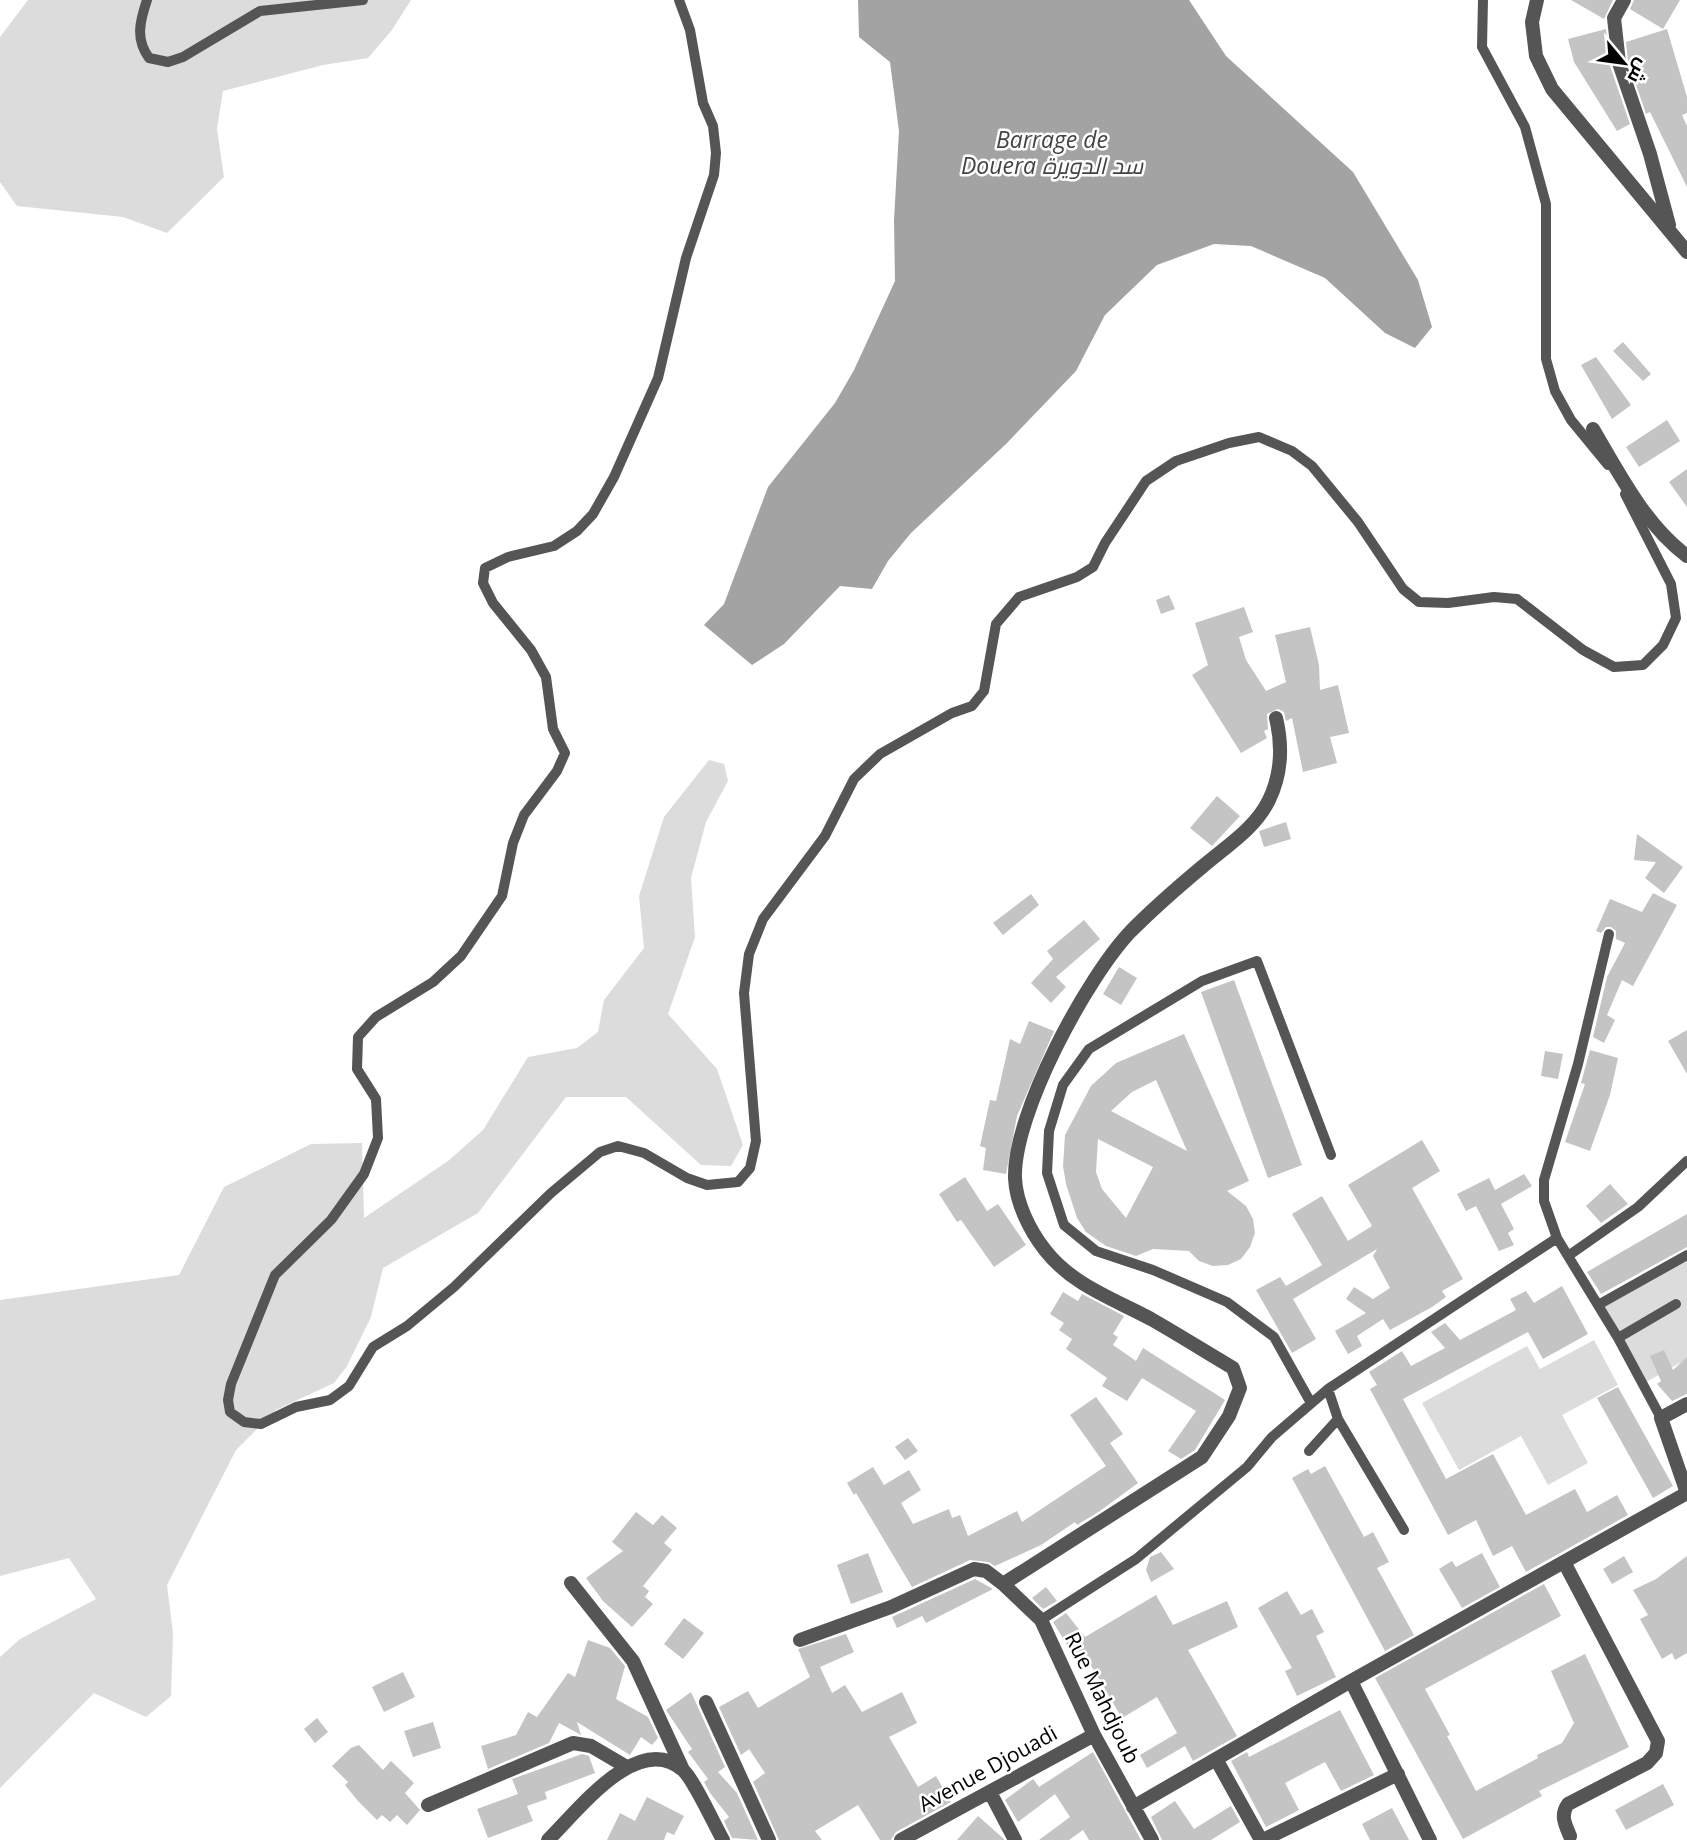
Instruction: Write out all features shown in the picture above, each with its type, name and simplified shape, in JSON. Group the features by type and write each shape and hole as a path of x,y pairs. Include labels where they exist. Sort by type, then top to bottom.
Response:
{"street":[{"path":"1537,0 1532,22 1536,56 1552,89 1687,251"},
{"path":"1624,0 1614,18 1619,63 1650,154 1671,230"},
{"path":"1593,429 1625,484 1672,545 1687,556"},
{"path":"1003,1584 1202,1457 1229,1416 1240,1388 1233,1368 1068,1273 1045,1251 1025,1219 1015,1179 1020,1134 1067,1030 1102,970 1129,933 1248,828 1268,802 1278,776 1283,745 1276,718"},
{"path":"1133,1807 1350,1681 1687,1493 1661,1418 1687,1404"},
{"path":"1564,1562 1658,1741 1656,1754 1647,1763 1568,1804 1563,1811 1568,1839"},
{"name":"Rue Mahdjoub","path":"800,1640 891,1607 974,1569 986,1571 1041,1620 1094,1735 1152,1840"},
{"path":"572,1583 633,1661 683,1770 723,1840"},
{"path":"1350,1681 1430,1840"},
{"path":"706,1702 769,1840"},
{"name":"Avenue Djouadi","path":"901,1840 991,1794 1094,1735"},
{"path":"428,1805 573,1743 591,1746 625,1766"},
{"path":"548,1840 625,1766 652,1759 666,1761 683,1770"},
{"path":"1216,1759 1262,1840 1398,1774"},
{"path":"991,1794 1016,1840"}],"lane":[{"path":"147,0 140,21 140,46 149,58 168,62 206,46 260,11 363,0"},
{"path":"679,0 690,30 703,103 713,126 716,153 714,175 687,258 658,378 614,477 593,514 577,531 554,546 508,557 485,568 483,583 493,603 531,650 546,677 553,729 565,753 557,771 524,815 513,843 502,896 461,956 433,982 376,1017 358,1037 357,1069 376,1099 378,1138 364,1174 337,1211 275,1275 229,1392 230,1412 244,1422 261,1424 296,1407 330,1400 349,1386 373,1347 407,1325 454,1287 551,1193 600,1152 618,1146 644,1153 687,1178 707,1185 738,1182 750,1168 756,1141 744,993 749,954 763,919 819,844 854,779 880,754 952,713 972,706 984,691 996,624 1019,597 1077,577 1093,567 1105,542 1146,481 1176,461 1229,443 1259,437 1292,451 1311,466 1358,522 1403,589 1419,602 1448,603 1494,597 1517,599 1583,650 1614,667 1643,665 1663,645 1676,618 1671,584 1607,464 1571,420 1555,391 1546,359 1545,204 1525,127 1482,47 1483,0"},
{"path":"1609,934 1578,1064 1544,1181 1545,1201 1557,1238 1618,1338 1661,1418"},
{"path":"1311,1403 1274,1337 1227,1302 1153,1270 1096,1251 1064,1225 1047,1173 1049,1131 1063,1085 1089,1049 1202,981 1257,961 1331,1155"},
{"path":"1568,1256 1638,1207 1687,1161"},
{"path":"1041,1620 1136,1559 1247,1467 1272,1437 1328,1389 1557,1238"},
{"path":"1598,1305 1687,1255"},
{"path":"1618,1338 1676,1304"},
{"path":"1328,1389 1338,1419 1404,1530"},
{"path":"1309,1451 1338,1419"}],"shaded area":[{"path":"28,0 411,0 392,30 368,58 323,65 223,91 217,129 224,177 167,233 123,217 17,206 0,182 0,37"},
{"path":"709,760 724,764 728,781 706,822 691,878 695,937 668,1014 717,1069 743,1145 731,1166 701,1165 626,1097 566,1097 478,1213 383,1268 371,1317 347,1366 334,1383 276,1410 236,1450 167,1585 173,1633 171,1696 146,1717 94,1693 0,1788 0,1657 20,1639 96,1599 69,1558 0,1576 0,1300 179,1275 224,1187 311,1144 362,1143 364,1218 448,1161 483,1130 528,1057 577,1048 598,1032 604,1000 644,948 639,896 664,817"},
{"path":"1687,1260 1687,1359 1646,1382 1604,1307"},
{"path":"1594,1340 1618,1385 1562,1415 1588,1463 1548,1485 1521,1436 1459,1470 1422,1403 1527,1346 1540,1369"}],"water":[{"name":"Barrage de Douera سد الدويرة","path":"858,0 1189,0 1226,56 1353,172 1418,280 1432,327 1415,348 1385,333 1325,278 1251,246 1214,244 1157,265 1105,315 1076,371 1006,444 911,533 888,561 872,589 840,586 784,644 752,665 704,625 724,604 768,487 835,403 854,370 895,281 894,220 899,131 890,62 859,37"}],"building":[{"path":"1571,0 1613,0 1604,19"},
{"path":"1634,0 1680,0 1663,29 1630,9"},
{"path":"1606,29 1610,66 1630,124 1617,131 1574,62 1568,39"},
{"path":"1667,29 1687,97 1687,113 1682,115 1687,126 1687,187 1650,112 1646,114 1628,61 1626,42"},
{"path":"1623,342 1651,374 1643,381 1613,351"},
{"path":"1596,357 1631,405 1612,419 1581,365"},
{"path":"1667,420 1680,441 1639,467 1626,447"},
{"path":"1687,469 1687,507 1669,482"},
{"path":"1169,595 1175,609 1161,614 1156,600"},
{"path":"1244,607 1253,632 1239,637 1246,660 1266,691 1286,682 1275,635 1310,627 1319,665 1320,690 1338,685 1349,733 1330,737 1337,763 1303,772 1292,718 1286,721 1284,712 1278,709 1267,714 1268,729 1264,731 1267,738 1241,753 1192,675 1208,665 1195,623"},
{"path":"1217,796 1240,816 1212,846 1190,828"},
{"path":"1286,822 1291,839 1264,847 1259,831"},
{"path":"1637,834 1683,867 1664,893 1645,878 1656,862 1634,860"},
{"path":"1653,893 1677,905 1633,986 1622,980 1607,1015 1615,1020 1604,1043 1593,1037 1607,977 1625,943 1616,939 1616,931 1611,927 1606,927 1601,933 1596,931 1610,899 1642,912"},
{"path":"1031,894 1039,905 1003,935 993,923"},
{"path":"1084,920 1100,939 1056,977 1066,987 1051,1003 1031,983 1053,959 1047,951"},
{"path":"1119,967 1137,978 1121,1005 1103,994"},
{"path":"1234,980 1302,1165 1268,1178 1201,992"},
{"path":"1029,1021 1054,1031 1017,1116 1006,1174 983,1170 986,1148 980,1146 990,1100 996,1101 1010,1039 1020,1044"},
{"path":"1687,1030 1687,1074 1668,1041"},
{"path":"1184,1034 1249,1181 1227,1191 1246,1206 1253,1219 1255,1233 1250,1247 1241,1259 1228,1265 1213,1266 1199,1261 1189,1251 1153,1249 1136,1256 1106,1246 1086,1232 1077,1218 1063,1166 1065,1135 1091,1086 1116,1063","holes":["1156,1080 1187,1151 1111,1111 1132,1092","1098,1139 1153,1167 1126,1218 1102,1189 1096,1172"]},
{"path":"1590,1050 1618,1058 1610,1095 1590,1151 1565,1142 1585,1084 1581,1083"},
{"path":"1545,1051 1563,1054 1558,1079 1541,1076"},
{"path":"1422,1140 1440,1171 1412,1188 1463,1279 1442,1291 1446,1297 1432,1307 1390,1330 1383,1319 1357,1336 1362,1346 1348,1354 1335,1331 1366,1313 1346,1299 1354,1287 1373,1299 1390,1288 1373,1256 1377,1249 1293,1299 1316,1339 1292,1353 1256,1290 1280,1277 1286,1286 1322,1265 1292,1214 1322,1196 1348,1241 1372,1226 1348,1185"},
{"path":"1524,1174 1532,1186 1501,1204 1514,1229 1508,1233 1514,1245 1499,1251 1476,1206 1466,1211 1457,1194 1489,1178 1495,1190"},
{"path":"965,1177 987,1211 998,1204 1026,1245 994,1267 961,1220 957,1222 939,1194"},
{"path":"1610,1184 1628,1204 1601,1223 1586,1206"},
{"path":"1687,1214 1687,1247 1601,1294 1587,1272"},
{"path":"1562,1286 1588,1334 1543,1359 1528,1332 1403,1399 1446,1479 1493,1454 1526,1515 1575,1489 1587,1512 1617,1495 1628,1515 1526,1572 1512,1546 1493,1556 1476,1520 1448,1535 1370,1389 1377,1385 1369,1372 1402,1351 1411,1366 1445,1348 1431,1332 1445,1323 1460,1340 1516,1310 1510,1299 1526,1291 1534,1303"},
{"path":"1063,1292 1078,1301 1082,1294 1124,1316 1113,1334 1118,1337 1113,1345 1136,1361 1143,1348 1225,1400 1195,1450 1181,1459 1168,1451 1196,1411 1142,1378 1127,1401 1102,1386 1107,1378 1066,1349 1072,1339 1059,1330 1064,1323 1050,1314"},
{"path":"1664,1350 1673,1370 1687,1357 1687,1394 1672,1401 1657,1384 1661,1381 1650,1356"},
{"path":"1618,1387 1673,1486 1653,1498 1597,1398"},
{"path":"1096,1397 1123,1434 1110,1443 1138,1483 1100,1511 1077,1525 1075,1522 1041,1545 995,1566 988,1562 970,1560 912,1587 856,1493 854,1495 847,1483 873,1467 884,1485 909,1470 921,1490 901,1503 913,1524 949,1509 952,1518 960,1515 968,1536 1017,1511 1022,1522 1106,1466 1070,1415"},
{"path":"908,1438 918,1451 905,1460 895,1447"},
{"path":"1325,1466 1364,1537 1373,1532 1389,1562 1377,1568 1414,1635 1385,1651 1292,1478 1308,1469 1311,1474"},
{"path":"636,1512 653,1525 662,1515 677,1528 664,1543 672,1550 643,1586 649,1591 645,1597 653,1604 632,1627 603,1601 586,1578 623,1551 612,1542"},
{"path":"1161,1552 1174,1569 1151,1582 1146,1570 1150,1557"},
{"path":"868,1553 883,1592 851,1604 837,1565"},
{"path":"1482,1553 1500,1587 1462,1608 1439,1569 1452,1561 1456,1567"},
{"path":"1624,1556 1633,1572 1612,1584 1603,1569"},
{"path":"1687,1556 1687,1653 1675,1660 1672,1653 1662,1659 1640,1619 1648,1615 1633,1590 1656,1579"},
{"path":"975,1579 993,1589 926,1623 922,1616 897,1628 892,1617"},
{"path":"1544,1584 1561,1616 1425,1689 1450,1735 1447,1736 1476,1791 1538,1758 1537,1755 1562,1743 1574,1723 1551,1671 1585,1654 1629,1747 1539,1791 1542,1796 1463,1839 1375,1678"},
{"path":"1046,1587 1057,1601 1043,1609 1032,1598"},
{"path":"1287,1591 1301,1615 1312,1609 1324,1632 1316,1636 1336,1677 1297,1696 1285,1671 1292,1668 1258,1608"},
{"path":"1156,1595 1173,1625 1227,1601 1238,1627 1188,1650 1237,1736 1193,1761 1185,1746 1147,1768 1140,1755 1177,1733 1157,1697 1122,1718 1083,1652 1075,1658 1053,1622 1066,1613 1085,1637"},
{"path":"684,1618 704,1633 683,1659 664,1644"},
{"path":"846,1634 854,1652 820,1667 832,1693 845,1685 862,1712 902,1692 917,1723 889,1737 918,1787 936,1776 951,1802 896,1832 891,1840 880,1840 858,1805 815,1831 822,1840 779,1840 753,1782 765,1773 749,1749 741,1755 719,1707 748,1691 758,1708 810,1677 798,1649"},
{"path":"588,1640 610,1648 625,1666 616,1699 648,1717 658,1738 652,1745 641,1737 630,1755 577,1722 581,1735 559,1723 549,1743 488,1769 481,1746 516,1735 528,1712 537,1717 568,1673 575,1677"},
{"path":"403,1672 415,1697 384,1712 372,1687"},
{"path":"691,1692 725,1767 718,1772 737,1793 758,1840 732,1838 724,1821 729,1817 710,1793 704,1782 708,1779 688,1752 692,1749 666,1710"},
{"path":"1340,1710 1374,1775 1341,1791 1325,1762 1285,1783 1299,1810 1266,1827 1231,1761 1247,1752 1249,1757"},
{"path":"317,1718 328,1732 315,1743 304,1729"},
{"path":"433,1722 441,1748 413,1757 404,1731"},
{"path":"359,1745 383,1770 391,1761 414,1783 405,1793 420,1810 407,1825 397,1815 390,1822 382,1815 377,1820 358,1801 345,1785 348,1782 332,1766 351,1748"},
{"path":"1093,1752 1141,1840 1089,1840 1083,1830 1069,1840 1039,1840 1070,1817 1055,1794 1018,1822 1005,1800 1033,1779 1039,1787"},
{"path":"582,1754 589,1756 595,1773 545,1792 547,1799 527,1806 533,1821 488,1838 477,1809 518,1794 512,1779"},
{"path":"1663,1784 1674,1805 1626,1830 1615,1810"},
{"path":"647,1797 684,1816 674,1835 667,1832 664,1840 607,1840 620,1813 635,1821"},
{"path":"1175,1801 1194,1829 1231,1806 1240,1822 1211,1840 1162,1840 1151,1817"},
{"path":"1392,1808 1409,1840 1370,1840 1362,1824"},
{"path":"978,1816 1004,1839 1004,1840 957,1840"}]}
